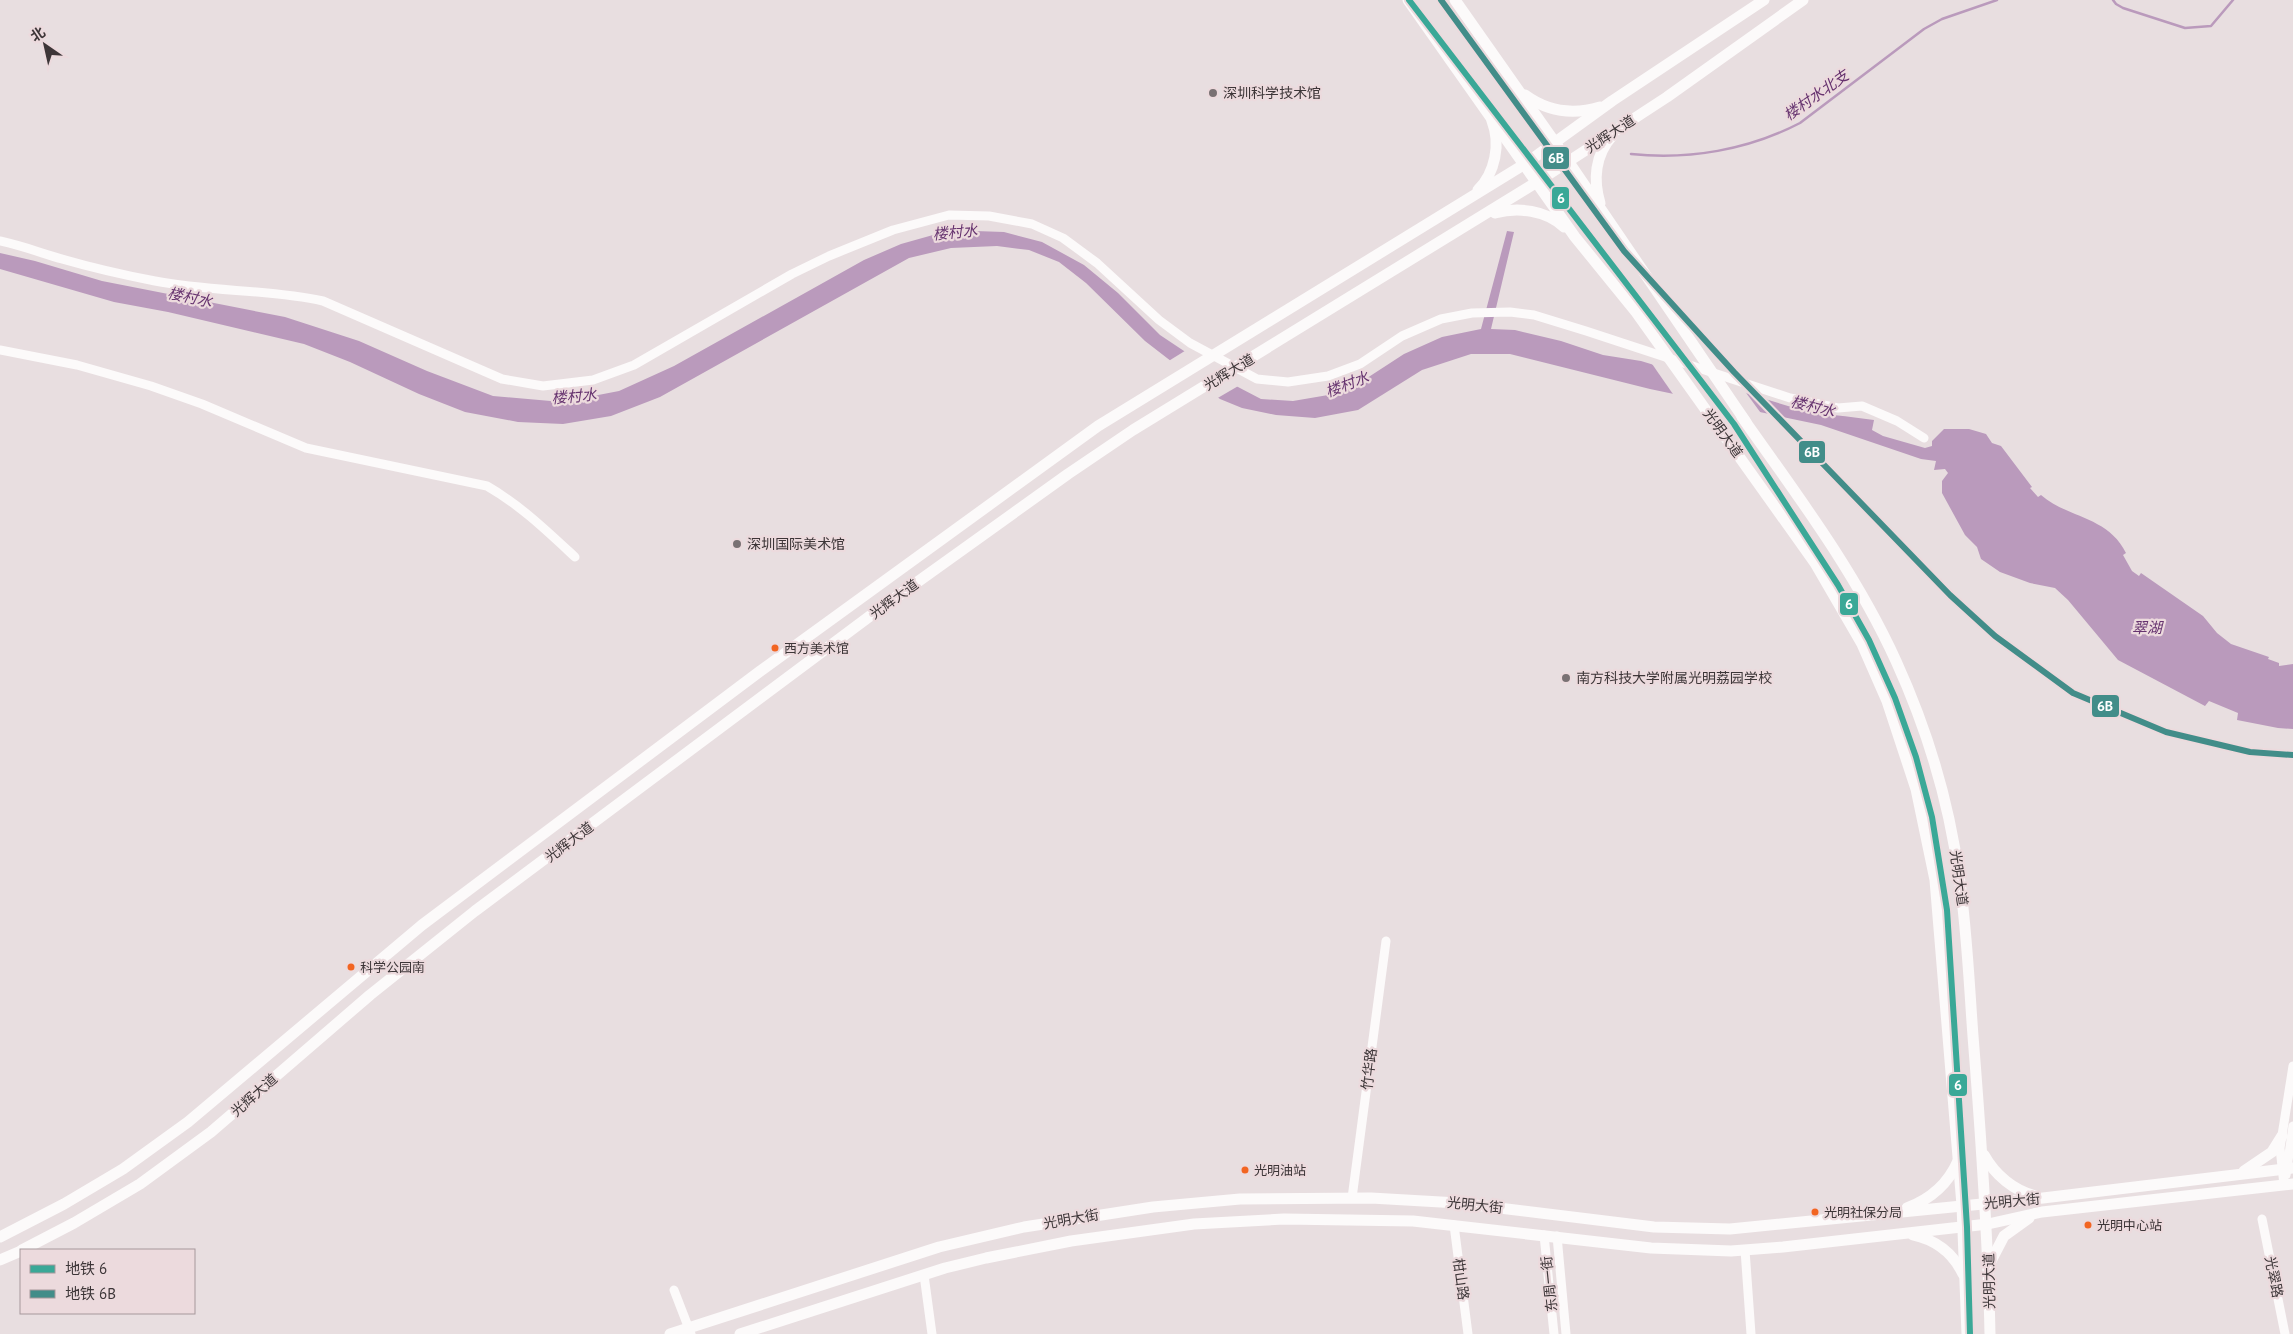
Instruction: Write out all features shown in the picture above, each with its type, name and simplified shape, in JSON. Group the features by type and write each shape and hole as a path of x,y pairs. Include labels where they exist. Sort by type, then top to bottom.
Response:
{"main road":[{"name":"光明大道","path":"1408,0 1575,237 1636,312 1738,453 1815,564 1847,616 1887,701 1908,759 1924,819 1936,885 1959,1160 1967,1334"},
{"name":"光明大道","path":"1455,0 1556,143 1781,473"},
{"name":"光辉大道","path":"0,1237 64,1204 122,1169 188,1122 422,925 904,566 1098,426 1525,164 1612,101 1764,0"},
{"name":"光辉大道","path":"24,1249 74,1223 140,1184 203,1138 370,995 475,911 870,616 1005,518 1133,430 1471,224 1631,121 1803,0"},
{"path":"1514,84 1532,100 1554,110 1584,111 1612,101"},
{"path":"1470,197 1490,174 1495,159 1494,127 1489,113"},
{"path":"1607,218 1597,192 1598,164 1610,139 1631,121"},
{"path":"1471,224 1497,212 1526,210 1544,214 1561,224 1575,237"},
{"name":"光明大道","path":"1742,417 1835,550 1868,605 1906,684 1931,752 1948,814 1959,877 1988,1224 1990,1334"},
{"path":"2238,1174 2251,1168 2272,1152 2282,1136"},
{"path":"1982,1150 1992,1168 2006,1182 2024,1192 2043,1198"},
{"path":"1896,1213 1931,1196 1945,1183 1959,1160"},
{"name":"光明大街","path":"670,1334 690,1331 939,1248 1024,1227 1110,1212 1182,1204 1284,1198 1352,1198 1458,1203 1654,1227 1704,1229 1756,1228 2043,1198 2287,1168"},
{"name":"光明大街","path":"740,1334 924,1275 986,1258 1071,1240 1194,1224 1327,1219 1454,1224 1669,1250 1745,1250 1988,1224 2042,1212 2289,1184"},
{"path":"1988,1270 2004,1236 2042,1212"},
{"path":"1904,1234 1928,1239 1942,1247 1954,1259 1965,1280"},
{"name":"光辉大道","path":"0,1260 20,1251"}],"street":[{"path":"0,241 31,247 86,266 155,281 196,287 293,294 323,301 502,378 543,386 593,380 634,365 792,274 829,256 894,230 949,215 989,216 1032,224 1063,238 1097,263 1159,320 1190,343 1256,379 1288,382 1328,376 1360,364 1402,336 1441,319 1472,313 1510,312 1534,315 1790,398 1832,408 1862,406 1897,421 1924,438"},
{"path":"0,350 77,365 151,386 202,404 306,448 487,486 506,497 542,525 575,557"},
{"name":"竹华路","path":"1352,1198 1386,941"},
{"path":"2289,1184 2287,1168 2280,1148 2293,1066"},
{"path":"2287,1168 2293,1126"},
{"name":"光翠路","path":"2262,1219 2285,1334"},
{"name":"柑山路","path":"1454,1224 1468,1334"},
{"name":"东周一街","path":"1544,1235 1554,1334"},
{"name":"东周一街","path":"1557,1236 1566,1334"},
{"path":"1745,1250 1751,1334"},
{"path":"924,1275 932,1334"},
{"path":"674,1290 690,1331"}],"water":[{"name":"翠湖","path":"975,231 1004,232 1042,242 1084,265 1118,293 1160,335 1238,387 1261,399 1293,401 1334,394 1364,380 1404,354 1442,337 1481,329 1507,231 1514,232 1491,329 1515,330 1561,341 1603,355 1641,361 1798,409 1874,420 1872,430 1883,436 1925,448 1932,446 1932,441 1944,429 1969,429 1986,434 1992,443 2001,446 2038,497 2041,495 2051,503 2098,524 2109,532 2126,553 2123,555 2132,571 2139,576 2141,573 2203,616 2217,633 2231,644 2269,657 2268,659 2279,663 2279,666 2293,664 2293,729 2237,720 2238,713 2209,701 2205,706 2118,660 2068,600 2055,588 2030,583 2000,572 1981,559 1977,547 1965,535 1942,493 1942,481 1948,473 1945,469 1934,470 1936,461 1921,459 1821,425 1650,389 1510,354 1471,354 1422,370 1358,410 1315,418 1276,415 1242,408 1220,399 1145,341 1086,283 1059,262 1029,250 997,246 951,248 909,258 660,397 611,416 563,424 518,422 465,412 304,344 168,312 114,302 0,269 0,253 35,261 102,281 285,317 359,341 427,371 493,396 562,402 619,391 674,366 864,260 901,244 933,235"}],"pier":[{"path":"1188,349 1240,385 1216,399 1167,362"},
{"path":"1650,361 1744,390 1763,416 1675,397"}],"waterway":[{"name":"楼村水北支","path":"1631,154 1675,155 1718,151 1760,140 1780,132 1800,123 1924,29 1942,19 1997,0"},
{"name":"楼村水北支","path":"2113,0 2123,8 2185,28 2211,26 2233,0"}],"metro line":[{"name":"6","path":"1409,0 1734,424 1838,585 1869,640 1895,698 1916,757 1932,817 1947,910 1967,1227 1970,1334"},
{"name":"6B","path":"1441,0 1624,251 1734,372 1950,595 1995,636 2073,693 2166,732 2250,752 2293,755"}],"place":[{"name":"深圳科学技术馆","path":"1213,93"},
{"name":"深圳国际美术馆","path":"737,544"},
{"name":"西方美术馆","path":"775,648"},
{"name":"南方科技大学附属光明荔园学校","path":"1566,678"},
{"name":"科学公园南","path":"351,967"},
{"name":"光明油站","path":"1245,1170"},
{"name":"光明社保分局","path":"1815,1212"},
{"name":"光明中心站","path":"2088,1225"}],"water label":[{"name":"楼村水","path":"955,232"},
{"name":"楼村水","path":"190,297"},
{"name":"楼村水","path":"1347,384"},
{"name":"楼村水","path":"574,396"},
{"name":"楼村水","path":"1813,406"}]}
